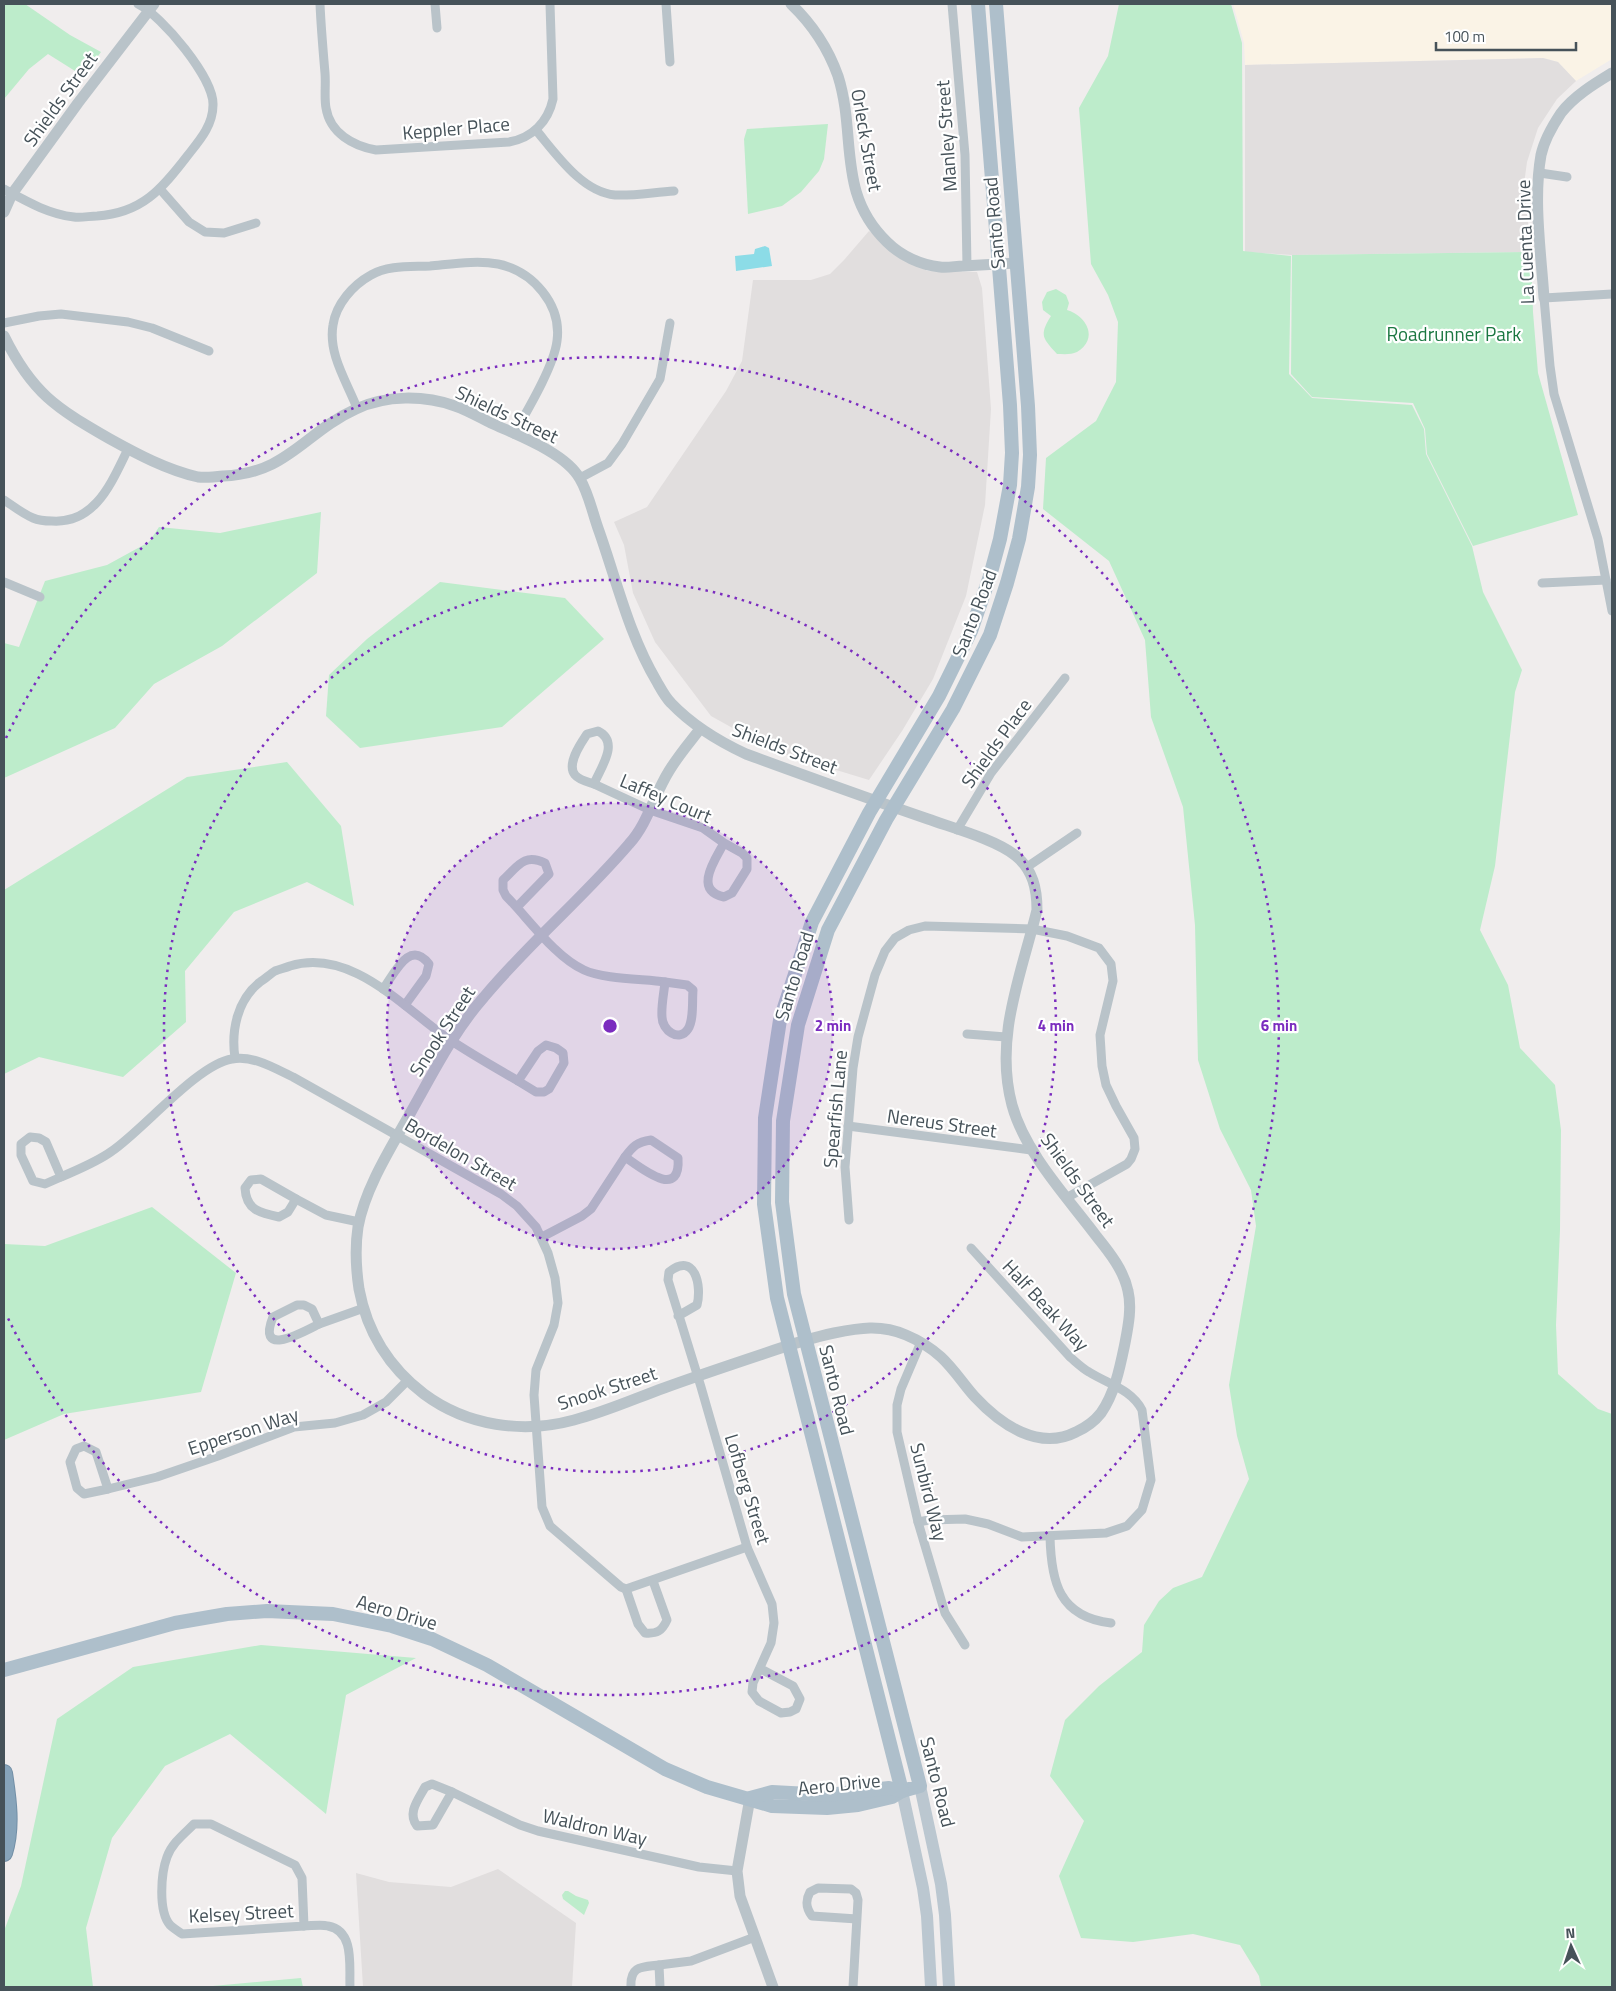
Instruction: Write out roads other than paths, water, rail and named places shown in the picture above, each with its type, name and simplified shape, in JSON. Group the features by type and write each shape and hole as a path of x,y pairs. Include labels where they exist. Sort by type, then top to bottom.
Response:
{"highway":[{"path":"4,1773 8,1802 4,1853"}],"main road":[{"name":"Santo Road","path":"931,1987 927,1916 923,1888 902,1792 777,1298 764,1204 765,1118 768,1087 780,1020 812,922 876,801 939,696 971,631 990,576 1000,539 1010,485 1012,454 1010,405 978,4"},
{"name":"Santo Road","path":"949,1987 945,1915 941,1884 920,1786 794,1294 782,1202 783,1121 798,1025 828,930 894,807 953,708 990,635 1019,539 1028,487 1030,455 1028,406 996,4"},
{"name":"Aero Drive","path":"4,1670 175,1623 227,1614 267,1611 333,1614 392,1626 432,1639 487,1665 664,1769 707,1787 750,1798 772,1792 828,1795 889,1788 902,1792 920,1786"}],"street":[{"name":"Keppler Place","path":"320,4 328,116 342,136 361,147 376,150 508,142 523,138 536,130 579,178 593,189 615,195 674,191"},
{"path":"435,4 437,28"},
{"path":"536,130 549,113 553,99 550,4"},
{"path":"666,4 670,62"},
{"name":"Orleck Street","path":"791,4 809,21 826,47 838,76 846,112 853,187 865,217 878,236 900,253 919,262 941,267 1016,263"},
{"name":"Manley Street","path":"952,4 965,155 967,266"},
{"path":"8,191 42,209 74,217 109,215 131,209 160,190 202,137 212,119 213,103 206,82 183,47 147,6"},
{"name":"Shields Street","path":"4,212 8,191 147,6"},
{"name":"La Cuenta Drive","path":"1612,73 1590,86 1562,112 1554,125 1542,154 1538,193 1544,298 1554,394 1598,539 1612,611"},
{"path":"1540,173 1567,177"},
{"path":"160,190 189,222 205,232 224,233 256,223"},
{"path":"357,408 335,355 333,325 342,301 353,288 372,274 393,268 464,263 498,264 518,271 538,286 548,297 556,317 558,340 554,358 514,434"},
{"path":"1544,298 1612,294"},
{"path":"4,323 61,314 128,322 152,328 209,351"},
{"path":"580,478 608,462 622,444 660,379 670,323"},
{"name":"Shields Street","path":"4,336 30,381 52,403 72,417 128,449 170,468 200,477 240,476 259,471 280,461 336,420 357,408 396,399 417,398 456,406 551,452 580,478 631,630 646,664 669,702 700,728 722,743 746,754 957,830 1016,855 1034,878 1037,896 1032,929 1009,1015 1005,1071 1013,1110 1031,1150 1116,1261 1128,1290 1129,1322 1114,1385"},
{"path":"4,500 40,521 62,522 74,518 88,512 108,490 128,449"},
{"path":"1542,583 1606,580"},
{"path":"4,582 40,597"},
{"name":"Shields Place","path":"957,830 991,773 1065,678"},
{"name":"Snook Street","path":"700,728 669,771 641,830 596,881 542,934 481,999 452,1041 377,1175 359,1222 357,1264 359,1287 364,1308 374,1332 393,1366 407,1381 437,1403 470,1418 507,1427 536,1427 572,1421 788,1346 817,1337 861,1328 879,1327 901,1332 921,1342 943,1359 985,1406 1017,1431 1035,1437 1050,1439 1065,1437 1090,1425 1100,1413 1114,1385"},
{"name":"Laffey Court","path":"594,784 609,749 608,740 605,735 598,731 587,734 572,764 572,770 576,777 650,810 703,828 742,853 746,858 747,869 732,893 724,897 716,895 708,885 708,872 724,843"},
{"path":"1027,867 1077,833"},
{"path":"517,907 549,874 545,863 536,859 525,859 503,880 503,890 506,896 565,959 585,971 687,985 692,990 690,1027 678,1035 673,1035 665,1028 661,1018 665,982"},
{"name":"Spearfish Lane","path":"849,1220 845,1166 853,1068 858,1037 875,975 885,951 895,938 909,930 925,926 1032,929 1067,936 1099,948 1111,964 1113,981 1100,1035 1102,1066 1112,1099 1134,1138 1135,1149 1127,1164 1068,1197"},
{"path":"383,989 407,956 415,954 423,957 429,964 426,976 405,1006"},
{"path":"61,1177 46,1142 40,1138 30,1137 21,1144 21,1155 33,1181 44,1184 61,1177 113,1151 206,1071 229,1059 235,1058 233,1033 240,1008 253,988 276,970 300,963 318,962 340,967 358,974 383,989 452,1041 536,1092 544,1092 549,1089 564,1063 563,1053 556,1048 546,1045 538,1051 518,1081"},
{"path":"966,1034 1006,1038"},
{"name":"Bordelon Street","path":"235,1058 267,1064 398,1136 501,1194 517,1206 536,1226 542,1237 555,1278 558,1303 554,1326 536,1370 534,1395 542,1507 550,1526 621,1587 626,1589"},
{"name":"Nereus Street","path":"848,1126 1031,1150"},
{"path":"542,1237 582,1216 591,1209 625,1157 634,1145 640,1141 650,1140 675,1155 678,1158 679,1169 673,1178 668,1180 656,1178 625,1157"},
{"path":"296,1199 288,1212 279,1217 265,1214 250,1206 246,1200 245,1188 251,1180 261,1180 326,1215 359,1222"},
{"name":"Half Beak Way","path":"918,1522 965,1519 988,1524 1022,1537 1106,1534 1127,1526 1142,1510 1151,1480 1142,1410 1137,1401 1126,1391 1088,1371 1070,1357 971,1248"},
{"name":"Lofberg Street","path":"678,1316 697,1305 700,1295 692,1269 684,1265 677,1266 669,1272 668,1280 678,1316 698,1376 747,1547 772,1604 774,1623 771,1643 753,1683 752,1692 759,1701 781,1713 796,1709 800,1699 793,1686 760,1669"},
{"path":"319,1324 312,1308 297,1305 273,1316 268,1328 275,1340 283,1341 319,1324 364,1308"},
{"name":"Sunbird Way","path":"921,1342 901,1389 896,1423 918,1522 945,1613 965,1645"},
{"name":"Epperson Way","path":"108,1489 96,1452 84,1446 76,1449 70,1462 77,1488 84,1494 108,1489 157,1476 218,1456 294,1427 335,1423 363,1415 386,1402 407,1381"},
{"path":"1050,1536 1053,1576 1064,1599 1084,1617 1111,1623"},
{"path":"653,1581 667,1620 663,1629 655,1634 645,1632 638,1624 626,1589 747,1547"},
{"name":"Waldron Way","path":"452,1792 433,1825 417,1826 413,1820 412,1812 425,1787 432,1784 452,1792 520,1825 538,1831 699,1867 737,1871"},
{"path":"750,1798 737,1871 740,1896 773,1987"},
{"name":"Kelsey Street","path":"304,1926 302,1878 294,1865 211,1824 194,1824 178,1840 167,1856 162,1879 162,1906 169,1924 182,1934 327,1925 340,1930 347,1940 350,1987"},
{"path":"853,1987 857,1919 858,1900 856,1893 851,1889 818,1888 807,1896 806,1904 812,1916 857,1919"},
{"path":"631,1987 630,1977 632,1973 641,1967 692,1961 755,1937"},
{"path":"659,1965 660,1987"}],"water":[{"path":"765,246 769,248 772,266 736,271 735,256 754,254 755,249"}],"park label":[{"name":"Roadrunner Park","path":"1454,334"}]}
